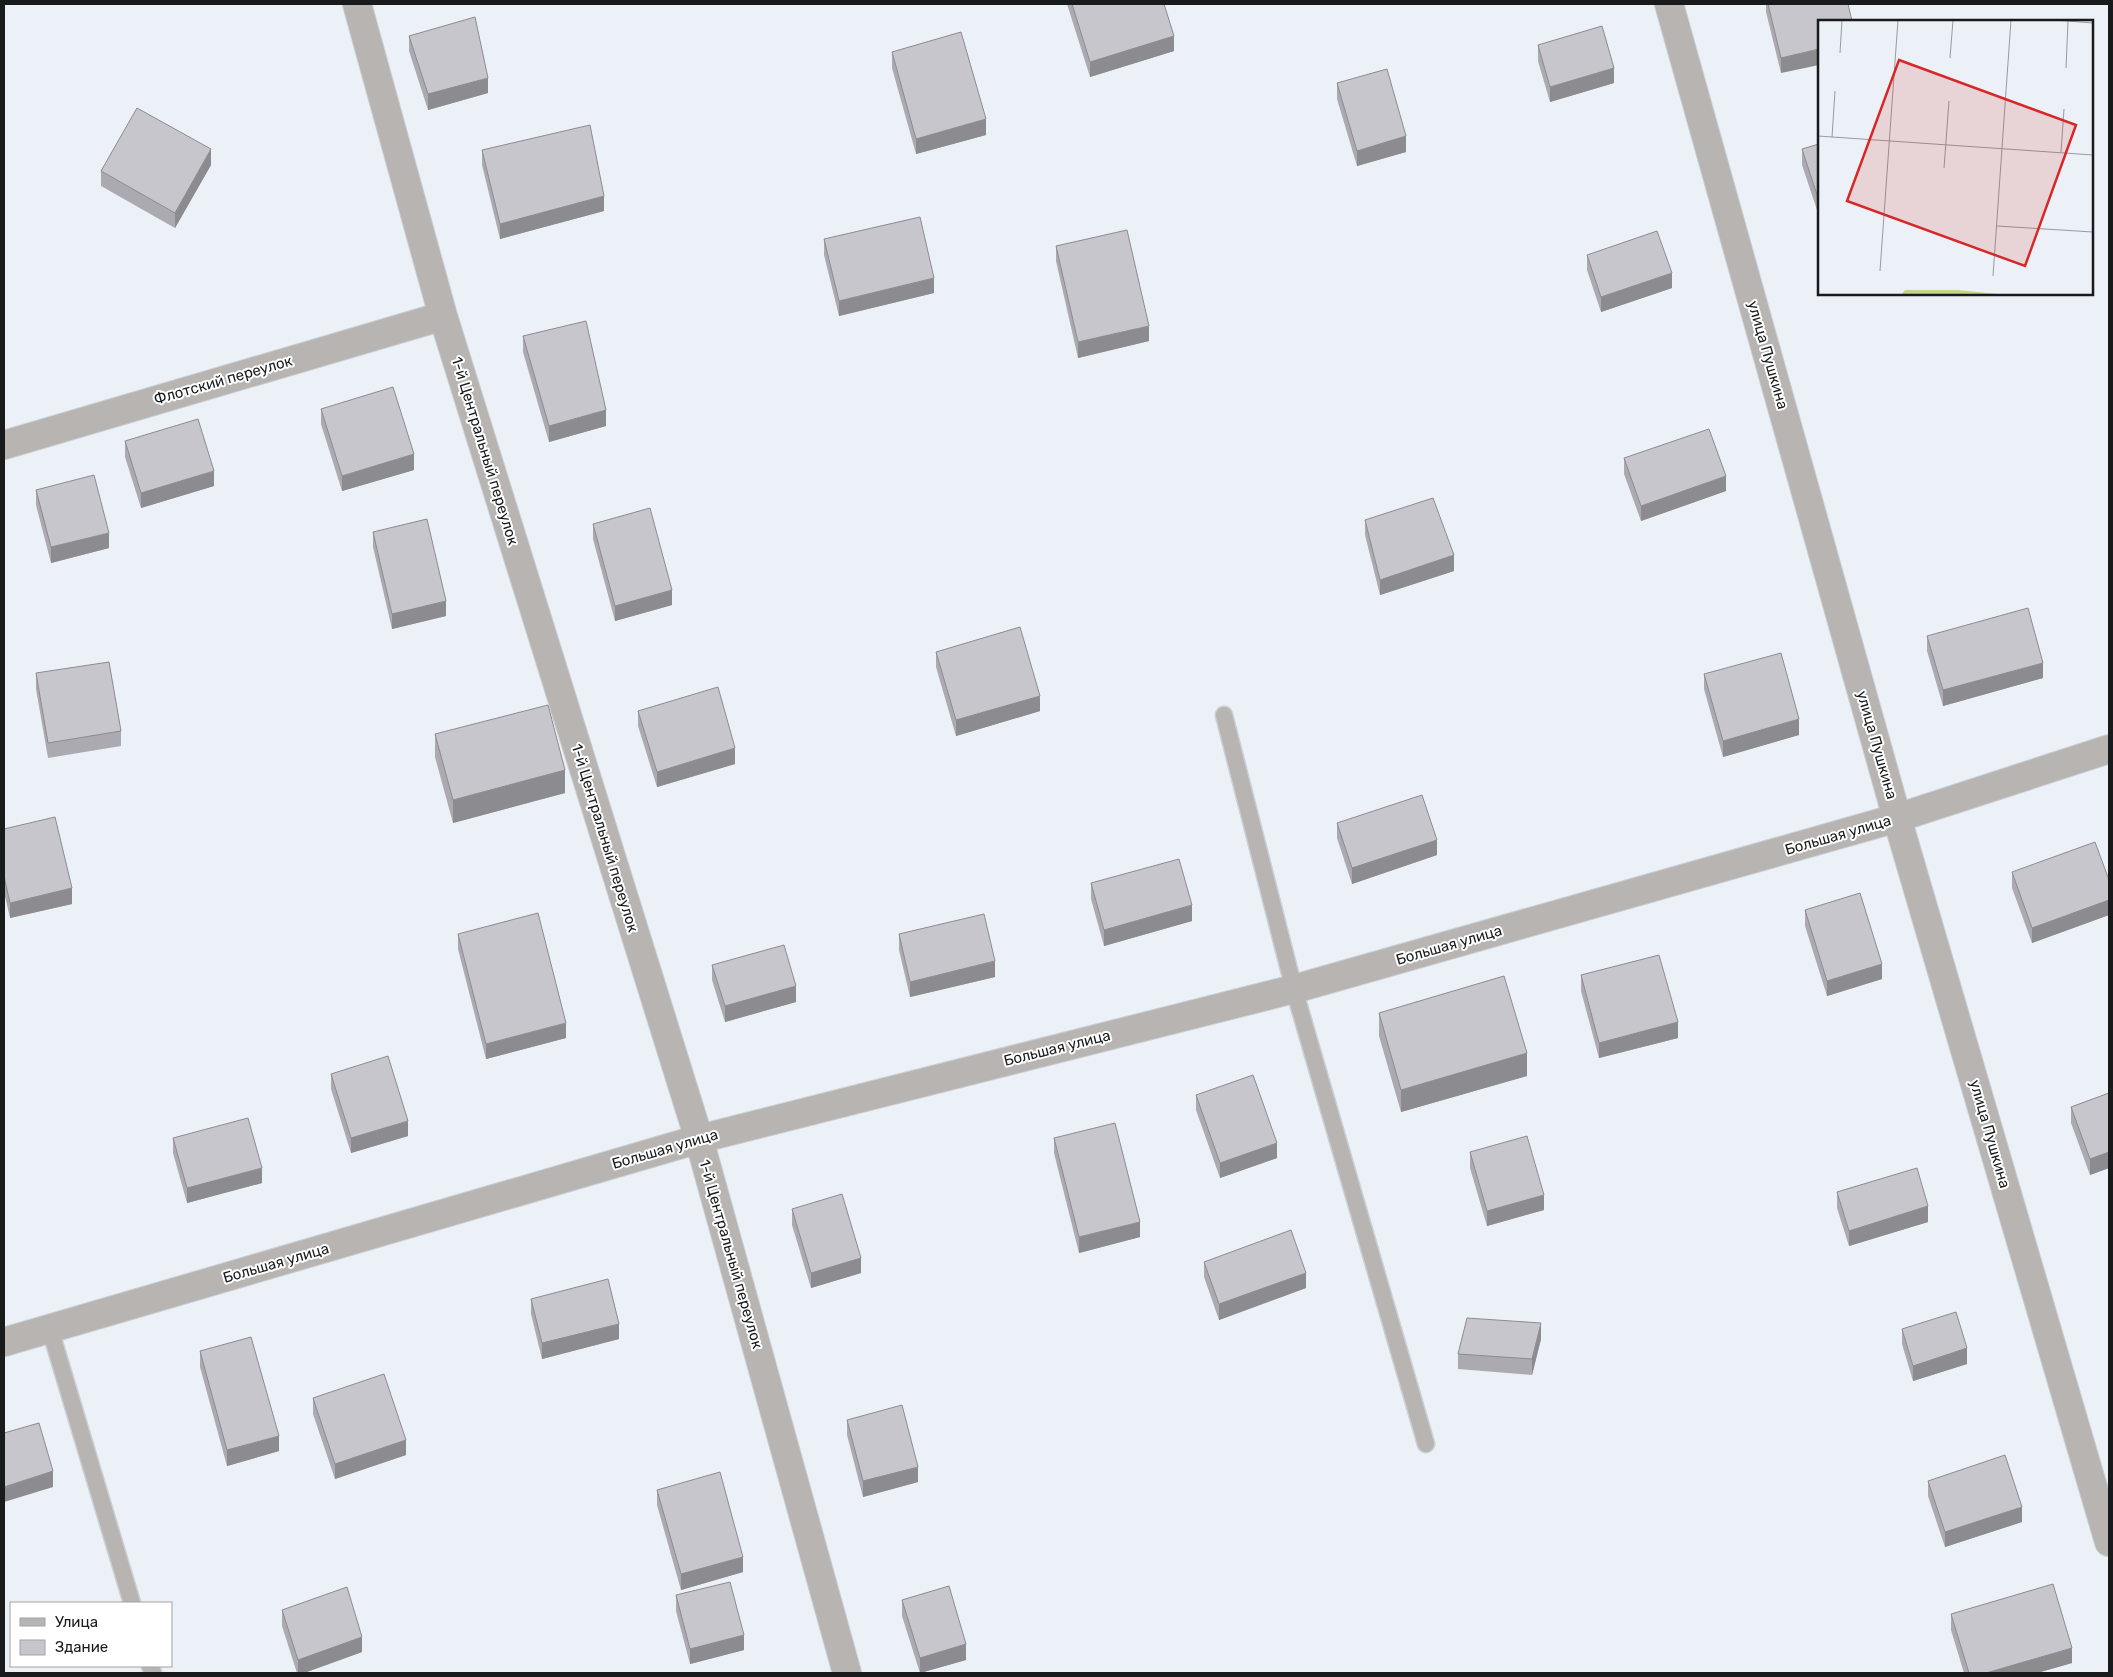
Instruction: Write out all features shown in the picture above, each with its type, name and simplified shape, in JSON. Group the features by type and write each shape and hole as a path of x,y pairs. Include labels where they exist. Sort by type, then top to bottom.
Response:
{"street":[{"name":"1-й Центральный переулок","path":"358,4 443,316 699,1139 847,1673"},
{"name":"улица Пушкина","path":"1670,4 1897,818 2109,1542"},
{"name":"Флотский переулок","path":"4,445 443,316"},
{"name":"Большая улица","path":"4,1342 699,1139 1294,989 1897,818 2109,749"}],"lane":[{"path":"1224,715 1294,989 1426,1444"},
{"path":"50,1329 132,1602"}],"building":[{"path":"1072,4 1164,4 1174,36 1090,62"},
{"path":"1768,4 1848,4 1852,20 1818,20 1818,49 1781,58"},
{"path":"475,17 488,78 428,94 409,36"},
{"path":"1602,26 1614,68 1550,87 1538,45"},
{"path":"961,32 986,119 916,139 892,52"},
{"path":"1387,69 1406,136 1357,151 1337,83"},
{"path":"137,108 211,149 175,213 101,171"},
{"path":"590,125 604,196 500,224 482,150"},
{"path":"1818,144 1818,198 1802,149"},
{"path":"920,217 934,278 839,301 824,239"},
{"path":"1127,230 1149,326 1078,342 1056,246"},
{"path":"1657,231 1672,273 1601,297 1587,255"},
{"path":"586,321 606,410 549,426 523,336"},
{"path":"393,387 414,454 342,476 321,409"},
{"path":"198,419 214,471 141,493 125,441"},
{"path":"1709,429 1726,476 1641,506 1624,458"},
{"path":"94,475 109,533 51,547 36,490"},
{"path":"1433,498 1454,555 1380,580 1365,520"},
{"path":"650,508 672,590 615,606 593,524"},
{"path":"427,519 446,601 392,614 373,532"},
{"path":"2028,608 2043,663 1943,690 1927,636"},
{"path":"1020,627 1040,696 956,720 936,652"},
{"path":"1781,653 1799,719 1723,741 1704,674"},
{"path":"109,662 121,731 48,743 36,673"},
{"path":"718,687 735,748 657,772 638,711"},
{"path":"548,705 565,770 453,800 435,734"},
{"path":"1422,795 1437,840 1352,868 1337,823"},
{"path":"55,817 72,888 10,903 4,876 4,829"},
{"path":"2095,842 2109,880 2109,900 2032,928 2012,872"},
{"path":"1179,859 1192,905 1104,930 1091,883"},
{"path":"1860,893 1882,964 1827,981 1805,910"},
{"path":"538,913 566,1023 486,1044 458,934"},
{"path":"984,914 995,961 910,982 899,934"},
{"path":"784,945 796,986 725,1006 712,965"},
{"path":"1659,955 1678,1022 1599,1043 1581,975"},
{"path":"1504,976 1527,1053 1401,1090 1379,1013"},
{"path":"388,1056 408,1121 351,1138 331,1074"},
{"path":"1253,1075 1277,1143 1220,1163 1196,1095"},
{"path":"2109,1093 2109,1152 2090,1159 2071,1107"},
{"path":"248,1118 262,1168 187,1188 173,1138"},
{"path":"1115,1123 1140,1222 1079,1237 1054,1138"},
{"path":"1527,1136 1544,1195 1487,1211 1470,1152"},
{"path":"1917,1168 1928,1206 1849,1231 1837,1192"},
{"path":"842,1194 861,1258 811,1273 792,1209"},
{"path":"1291,1230 1306,1273 1219,1304 1204,1262"},
{"path":"608,1279 619,1324 542,1343 531,1299"},
{"path":"1956,1312 1967,1348 1913,1366 1902,1329"},
{"path":"1467,1318 1541,1323 1532,1359 1458,1354"},
{"path":"251,1337 279,1436 227,1450 200,1351"},
{"path":"384,1374 406,1440 335,1464 313,1398"},
{"path":"902,1405 918,1467 863,1481 847,1420"},
{"path":"39,1423 53,1471 4,1487 4,1433"},
{"path":"2005,1455 2022,1507 1945,1532 1928,1481"},
{"path":"720,1472 743,1557 681,1574 657,1490"},
{"path":"730,1582 744,1635 690,1649 676,1595"},
{"path":"2053,1584 2072,1648 1986,1673 1969,1673 1951,1614"},
{"path":"949,1586 966,1644 920,1658 902,1600"},
{"path":"347,1587 362,1637 298,1660 282,1610"}]}
